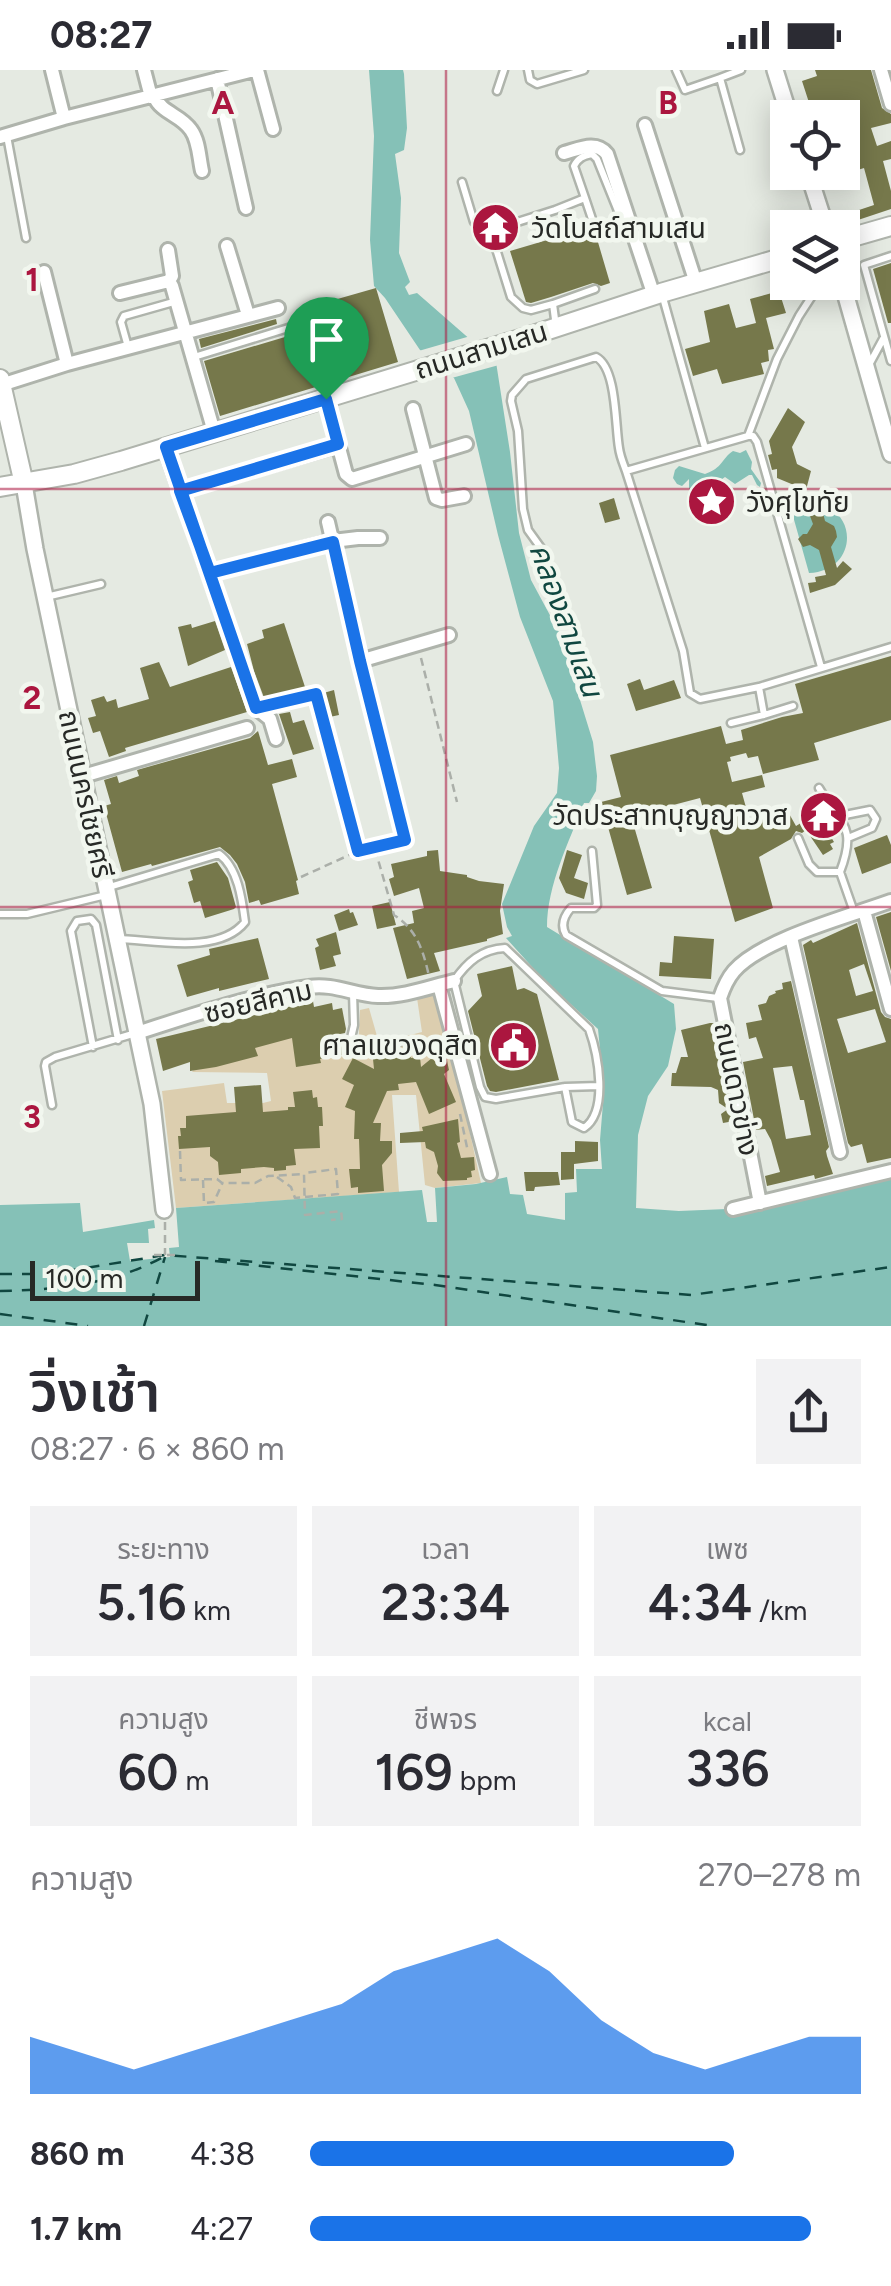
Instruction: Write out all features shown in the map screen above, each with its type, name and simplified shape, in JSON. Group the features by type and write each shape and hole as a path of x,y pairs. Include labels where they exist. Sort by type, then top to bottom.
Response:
{"main road":[{"path":"860,235 891,226"},
{"name":"ถนนสามเสน","path":"0,487 74,474 770,261"},
{"name":"ถนนนครไชยศรี","path":"1,382 24,484"}],"street":[{"path":"52,70 64,118"},
{"path":"144,70 158,106 190,127 202,171"},
{"path":"775,70 784,100"},
{"path":"880,70 891,104"},
{"path":"3,136 249,71 273,128"},
{"path":"217,79 246,208"},
{"path":"645,125 696,283"},
{"path":"564,153 595,145 608,154 658,295"},
{"path":"227,246 248,315"},
{"path":"120,292 169,281 172,276 168,250"},
{"path":"44,272 68,364"},
{"path":"169,281 214,432"},
{"path":"847,300 891,454"},
{"path":"1,382 278,308"},
{"path":"326,399 346,474 352,479 466,444"},
{"path":"413,409 436,498 464,496"},
{"path":"180,491 338,444"},
{"path":"166,447 256,708 268,716 276,739"},
{"name":"ถนนนครไชยศรี","path":"24,484 157,1138 164,1210"},
{"path":"328,522 360,661 449,634"},
{"path":"210,573 333,542 380,538"},
{"path":"83,776 248,728"},
{"name":"ถนนดาวข่าง","path":"760,1203 720,998 730,977 745,961 770,946 891,901"},
{"path":"859,912 891,1009"},
{"path":"791,937 840,1152"},
{"name":"ซอยสีคาม","path":"136,1033 310,986 328,985 374,996 395,996 454,981"},
{"path":"435,986 490,1174"},
{"path":"733,1209 891,1171"}],"lane":[{"path":"497,91 504,70"},
{"path":"528,70 530,80 537,84 584,70"},
{"path":"676,70 685,90 742,70"},
{"path":"720,78 740,150"},
{"path":"3,136 26,238"},
{"path":"594,225 574,166 577,160 592,154 622,221 630,224"},
{"path":"462,182 474,222 489,230 511,297 523,308 531,310 596,288"},
{"path":"489,230 585,198"},
{"path":"891,256 864,266 891,361"},
{"path":"658,295 705,448"},
{"path":"748,436 777,359 811,300"},
{"path":"128,348 121,322 124,316 176,301"},
{"path":"552,304 556,328"},
{"path":"193,357 298,326"},
{"path":"867,368 884,337"},
{"path":"541,548 528,530 523,509 518,432 511,401 515,389 526,380 596,357 602,360 616,408 619,452 683,651 690,693 700,699 760,686 891,647"},
{"path":"626,471 754,436 821,667"},
{"path":"45,598 101,584"},
{"path":"760,686 764,714"},
{"path":"731,723 793,706"},
{"path":"819,788 840,816 848,838 840,872 859,912"},
{"path":"840,816 870,810 876,818 872,828 848,838"},
{"path":"798,838 809,864 817,872 840,872"},
{"path":"592,852 597,905 570,908 563,920 566,935 662,991 720,998"},
{"path":"0,914 26,914 219,854 232,867 245,922 226,937 172,943 116,939"},
{"path":"94,1046 71,931 77,920 84,918 96,925 118,1040"},
{"path":"565,1087 572,1122 584,1128 594,1120 600,1086 596,1048 589,1029 505,948 473,958 454,981 480,1087 486,1097 496,1099 565,1087 600,1086"},
{"path":"348,1051 354,1026 353,991"},
{"path":"52,1105 46,1062 136,1033"}],"path":[{"path":"417,645 457,802"},
{"path":"302,877 358,851 405,840 360,661"},
{"path":"256,708 316,694 358,851"},
{"path":"375,847 394,915 416,934 435,986"},
{"path":"352,1036 385,1049 428,1038 442,1042 449,1055"},
{"path":"460,1113 468,1152"},
{"path":"180,1151 181,1180 256,1183 268,1176 336,1169 338,1194 295,1198 291,1188 276,1176"},
{"path":"304,1174 306,1215 341,1211 342,1219 331,1220"},
{"path":"204,1179 204,1203 214,1202 222,1183"},
{"path":"164,1210 165,1255"},
{"path":"154,1255 176,1255"}],"shaded area":[{"path":"439,993 481,1183 435,1188 425,1185 416,1095 392,1095 399,1192 176,1208 162,1091 224,1083 227,1103 271,1101 267,1073 192,1072 202,1059 319,1020 326,1059 358,1053 360,1010 369,1008 379,1043 422,1032 417,998"}],"water":[{"path":"369,70 403,70 404,74 407,128 404,150 395,154 401,198 399,253 410,282 405,287 409,295 417,293 496,362 519,533 531,580 559,632 593,742 596,791 589,803 584,803 560,864 547,927 674,1004 676,1029 668,1066 648,1096 638,1135 636,1208 727,1209 728,1213 891,1175 891,1326 0,1326 0,1205 80,1203 83,1232 154,1220 155,1228 148,1229 149,1243 127,1243 130,1261 170,1257 169,1248 179,1247 176,1208 422,1190 427,1222 437,1222 435,1188 507,1177 510,1194 523,1195 527,1214 565,1220 565,1193 577,1192 576,1169 602,1169 604,1091 598,1029 543,979 506,938 512,936 502,904 534,826 557,793 559,768 553,701 520,617 469,411 454,378 420,350 374,286 370,240 374,136"},
{"path":"746,450 760,487 752,475 735,484 725,477 715,484 700,485 693,494 689,491 689,479 682,486 673,478 679,466 705,474 733,451"},
{"path":"810,502 826,506 838,515 847,538 837,562 825,570 809,573 791,509"}],"pier":[{"path":"474,335 496,356 499,365 448,379 415,352"}],"building":[{"path":"815,70 871,70 882,108 891,114 891,123 871,128 877,146 891,141 891,159 883,161 891,209 860,219 859,210 874,205 864,168 860,169 860,100 808,100 802,81 817,76"},
{"path":"588,228 595,232 610,283 593,283 526,302 510,251"},
{"path":"891,263 891,323 888,323 873,269"},
{"path":"376,288 398,362 220,416 204,361 305,331 299,310"},
{"path":"770,293 770,300 782,300 786,313 766,318 774,349 768,350 769,361 761,363 764,374 722,384 717,369 693,376 685,349 710,342 704,311 729,304 736,328 756,323 750,299"},
{"path":"276,319 277,324 201,348 199,339"},
{"path":"788,408 805,422 792,447 797,464 811,471 806,490 777,478 777,469 772,470 768,455 772,454 769,441"},
{"path":"614,498 620,519 605,523 599,503"},
{"path":"823,513 825,521 836,531 831,547 837,568 843,561 852,569 835,585 810,593 808,583 826,575 819,550 810,545 803,547 798,539 813,524 810,516"},
{"path":"215,621 225,650 188,666 178,627 191,624 192,628"},
{"path":"284,623 306,690 266,703 247,644 264,638 262,630"},
{"path":"891,656 891,720 814,743 819,760 763,774 758,756 748,758 746,753 730,757 727,762 732,782 762,775 765,787 742,793 750,822 774,809 778,816 787,810 796,826 814,815 834,842 830,844 833,849 823,855 806,830 796,831 791,839 759,857 773,908 735,922 700,798 631,816 652,888 627,895 601,802 621,797 610,755 721,726 726,744 743,740 741,730 803,713 795,684"},
{"path":"159,662 170,687 231,667 247,712 125,748 126,751 109,757 100,731 93,733 88,718 96,716 91,700 104,696 107,702 116,699 118,708 149,699 140,668"},
{"path":"640,679 644,690 674,680 681,698 636,711 627,684"},
{"path":"334,690 339,715 325,718 320,694"},
{"path":"290,712 293,723 304,720 314,749 293,755 279,714"},
{"path":"258,731 268,765 292,759 297,777 272,784 299,894 261,905 259,900 249,903 237,864 220,847 122,872 104,806 111,804 104,780 117,776 119,783 139,776 137,770 250,738"},
{"path":"887,835 891,863 862,874 854,848"},
{"path":"438,850 440,871 504,884 500,911 503,934 434,953 440,971 407,979 393,928 414,923 412,911 424,908 419,888 394,896 389,879 394,877 391,864"},
{"path":"567,850 582,855 574,878 588,883 584,899 566,893 559,878"},
{"path":"217,862 228,878 236,907 205,918 200,901 194,903 188,882 193,880 190,870"},
{"path":"390,902 396,925 377,929 372,906"},
{"path":"349,909 358,925 339,931 334,915"},
{"path":"891,912 891,971 876,917"},
{"path":"857,923 881,1012 891,1019 891,1158 867,1163 862,1144 851,1147 848,1143 803,945 811,940 813,943","holes":["864,964 873,991 856,996 849,970","875,1009 886,1042 848,1053 837,1019"]},
{"path":"336,932 341,954 333,956 336,966 320,970 316,939"},
{"path":"674,936 714,939 711,979 659,976 660,962 672,963"},
{"path":"258,938 269,979 187,997 177,965 210,955 209,949"},
{"name":"ศาลแขวงดุสิต","path":"512,966 517,990 524,988 537,994 559,1080 496,1092 487,1086 468,1011 482,996 477,974"},
{"path":"791,981 833,1174 767,1186 765,1176 780,1172 765,1129 756,1130 743,1062 763,1058 756,1037 749,1039 746,1023 762,1020 758,1005 783,989 782,983","holes":["792,1066 800,1100 804,1100 811,1135 786,1139 773,1068"]},
{"path":"313,1001 314,1007 332,1003 333,1010 342,1008 346,1029 340,1034 342,1055 296,1067 292,1038 255,1048 258,1056 216,1067 190,1071 190,1062 163,1071 156,1039"},
{"path":"715,1023 734,1121 723,1123 721,1114 728,1109 719,1103 718,1090 671,1086 672,1073 676,1073 681,1057 688,1057 681,1030"},
{"path":"410,1049 411,1058 420,1057 421,1067 432,1058 437,1064 446,1056 449,1070 444,1074 456,1102 429,1114 416,1082 398,1084 399,1090 387,1091 373,1123 381,1123 380,1141 392,1141 392,1153 382,1165 384,1191 358,1193 358,1187 351,1188 349,1169 360,1169 359,1139 354,1139 355,1111 345,1107 354,1085 342,1079 353,1058 374,1069 373,1059 398,1057 397,1051"},
{"path":"261,1085 263,1112 295,1107 293,1092 312,1090 318,1107 322,1107 320,1148 294,1149 296,1165 286,1166 286,1170 264,1167 219,1175 218,1162 210,1156 210,1147 179,1149 178,1136 180,1128 186,1128 186,1116 236,1112 234,1087"},
{"path":"458,1119 461,1158 474,1157 475,1170 467,1180 443,1181 437,1173 434,1152 426,1148 425,1142 400,1143 400,1133 423,1131 422,1127"},
{"path":"575,1141 598,1142 598,1161 574,1164 574,1179 561,1180 561,1152 575,1152"},
{"path":"524,1172 558,1172 560,1185 526,1191"}],"ferry route":[{"path":"0,1274 49,1274 165,1255 691,1295 891,1267"},
{"path":"0,1291 84,1284 125,1274 163,1257"},
{"path":"144,1326 165,1257"},
{"path":"215,1261 435,1285 713,1326"},
{"path":"0,1314 88,1326"}],"place":[{"name":"วัดโบสถ์สามเสน","path":"496,228"},
{"name":"วังศุโขทัย","path":"711,502"},
{"name":"วัดประสาทบุญญาวาส","path":"823,815"},
{"name":"ศาลแขวงดุสิต","path":"513,1045"}],"route":[{"path":"326,399 166,447 180,491 256,708 316,694 358,851 405,840 333,542 210,573 180,491 338,444 326,399"}],"water label":[{"name":"คลองสามเสน","path":"566,620"}]}
